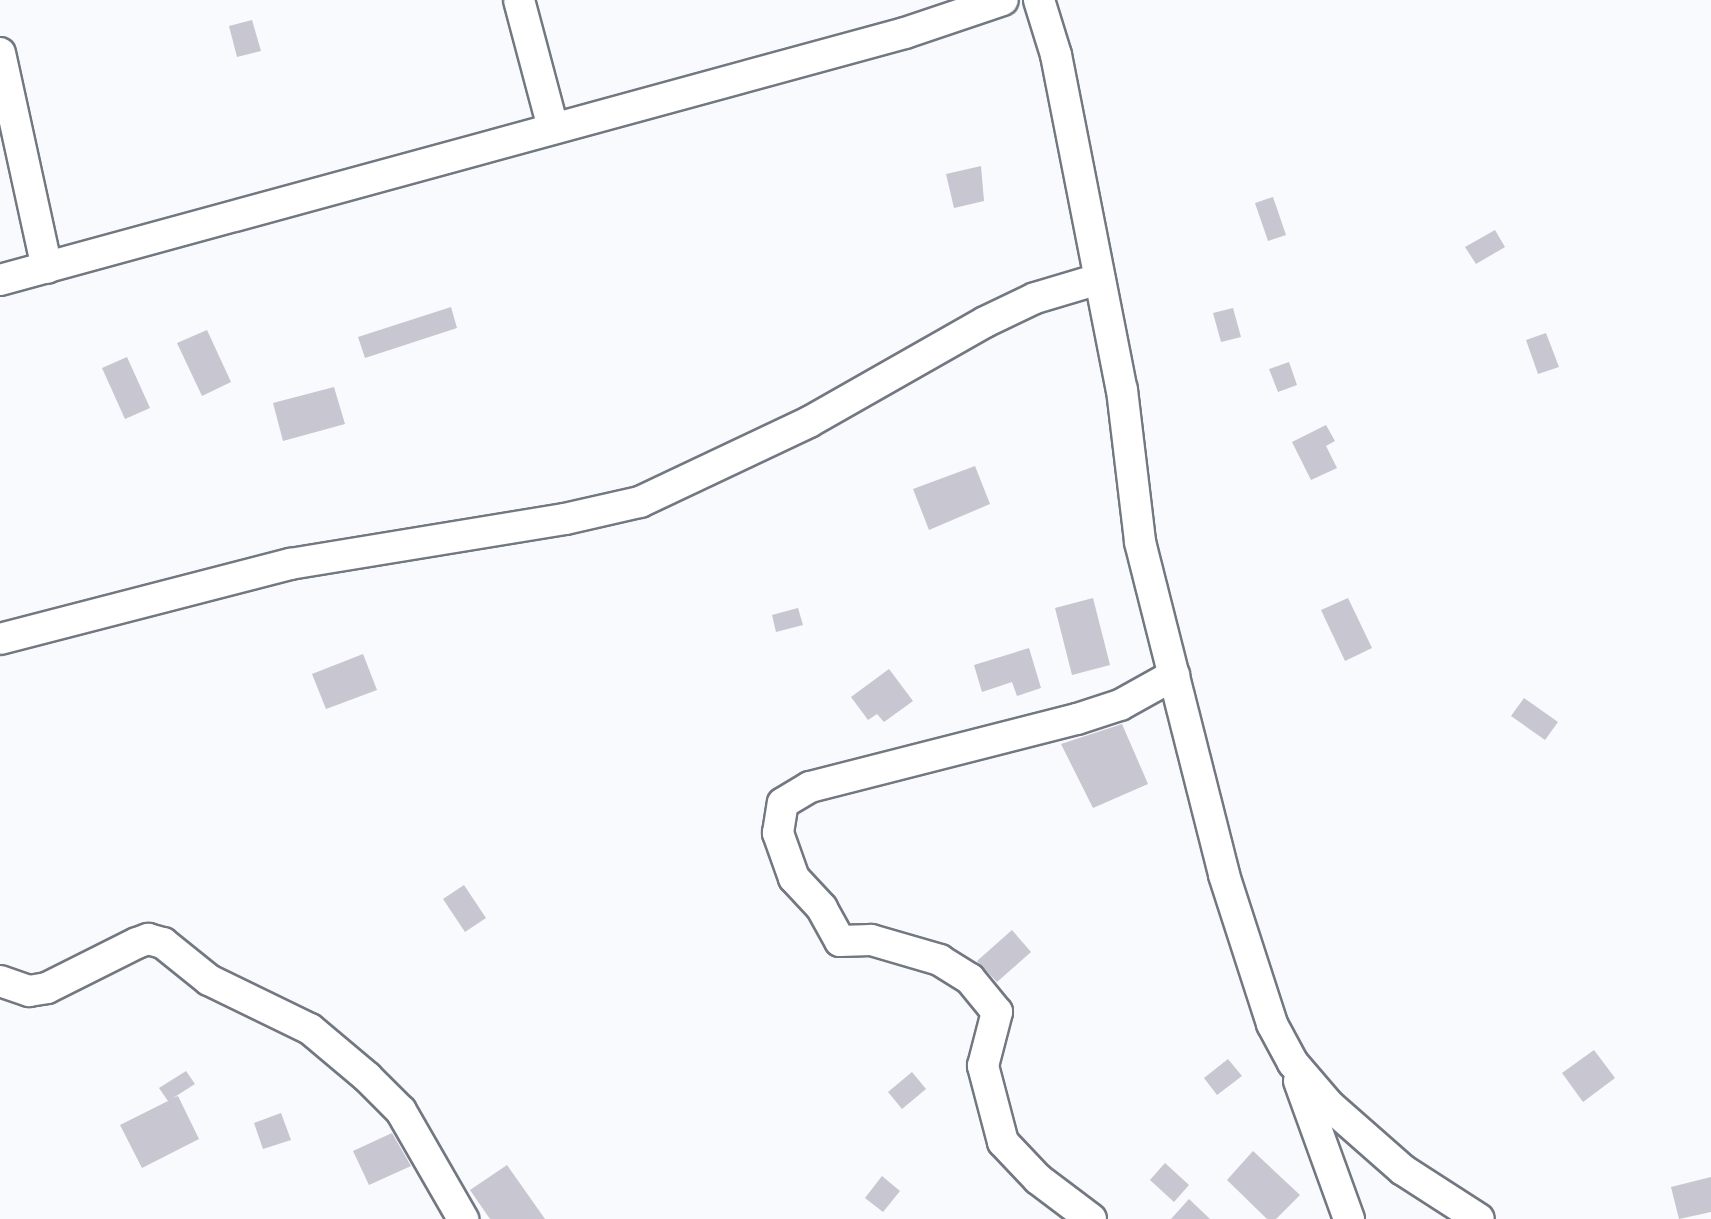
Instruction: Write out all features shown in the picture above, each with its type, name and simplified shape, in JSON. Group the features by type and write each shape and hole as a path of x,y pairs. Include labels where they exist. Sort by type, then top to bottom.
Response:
{"street":[{"path":"519,0 553,128"},
{"path":"0,280 905,33 1003,0"},
{"path":"1039,0 1056,55 1122,390 1136,525 1224,875 1272,1024 1293,1063 1349,1219"},
{"path":"0,52 47,268"},
{"path":"0,638 290,564 566,519 640,502 810,422 985,322 1035,298 1100,279"},
{"path":"1091,1219 1038,1178 1003,1142 983,1066 997,1012 970,979 940,960 871,940 840,941 822,908 794,878 778,833 783,803 810,787 1092,714 1120,705 1174,675"},
{"path":"0,982 30,992 47,988 148,939 163,943 209,980 310,1029 367,1077 401,1111 463,1219"},
{"path":"1293,1063 1329,1105 1403,1170 1478,1219"}],"building":[{"path":"252,20 261,51 237,57 229,26"},
{"path":"981,166 984,201 954,208 946,174"},
{"path":"1273,197 1286,235 1268,241 1255,203"},
{"path":"1495,230 1505,247 1476,264 1465,247"},
{"path":"451,307 457,328 365,358 358,337"},
{"path":"1233,308 1241,337 1221,342 1213,313"},
{"path":"207,330 231,382 202,396 177,343"},
{"path":"1546,333 1559,367 1538,374 1526,340"},
{"path":"127,357 150,408 125,419 102,368"},
{"path":"1289,362 1297,385 1278,392 1269,369"},
{"path":"334,387 345,424 283,441 273,403"},
{"path":"1326,425 1335,441 1326,446 1337,468 1311,480 1292,442"},
{"path":"975,466 990,504 929,530 913,489"},
{"path":"1093,598 1110,665 1072,675 1055,608"},
{"path":"1348,598 1372,648 1345,661 1321,610"},
{"path":"798,608 803,625 776,632 772,615"},
{"path":"1029,648 1041,688 1017,696 1012,682 982,692 974,665"},
{"path":"363,654 377,690 326,709 312,674"},
{"path":"889,669 913,701 884,722 877,714 868,720 851,697"},
{"path":"1524,698 1558,722 1545,740 1511,716"},
{"path":"1122,724 1148,784 1093,808 1061,744"},
{"path":"464,885 486,918 465,932 443,899"},
{"path":"1012,930 1031,952 997,982 977,961"},
{"path":"1594,1050 1615,1078 1583,1102 1562,1073"},
{"path":"1228,1059 1242,1076 1217,1095 1204,1078"},
{"path":"186,1071 195,1084 173,1098 178,1096 199,1139 142,1168 120,1125 168,1101 159,1088"},
{"path":"912,1072 926,1089 902,1109 888,1092"},
{"path":"281,1113 291,1140 263,1149 254,1123"},
{"path":"392,1133 411,1166 369,1185 353,1151"},
{"path":"1253,1151 1300,1195 1276,1219 1267,1219 1227,1180"},
{"path":"1165,1163 1189,1185 1174,1202 1150,1180"},
{"path":"507,1165 545,1219 490,1219 470,1190"},
{"path":"882,1176 900,1191 883,1212 865,1198"},
{"path":"1711,1177 1711,1212 1679,1219 1671,1187"},
{"path":"1189,1199 1210,1219 1171,1219"}]}
